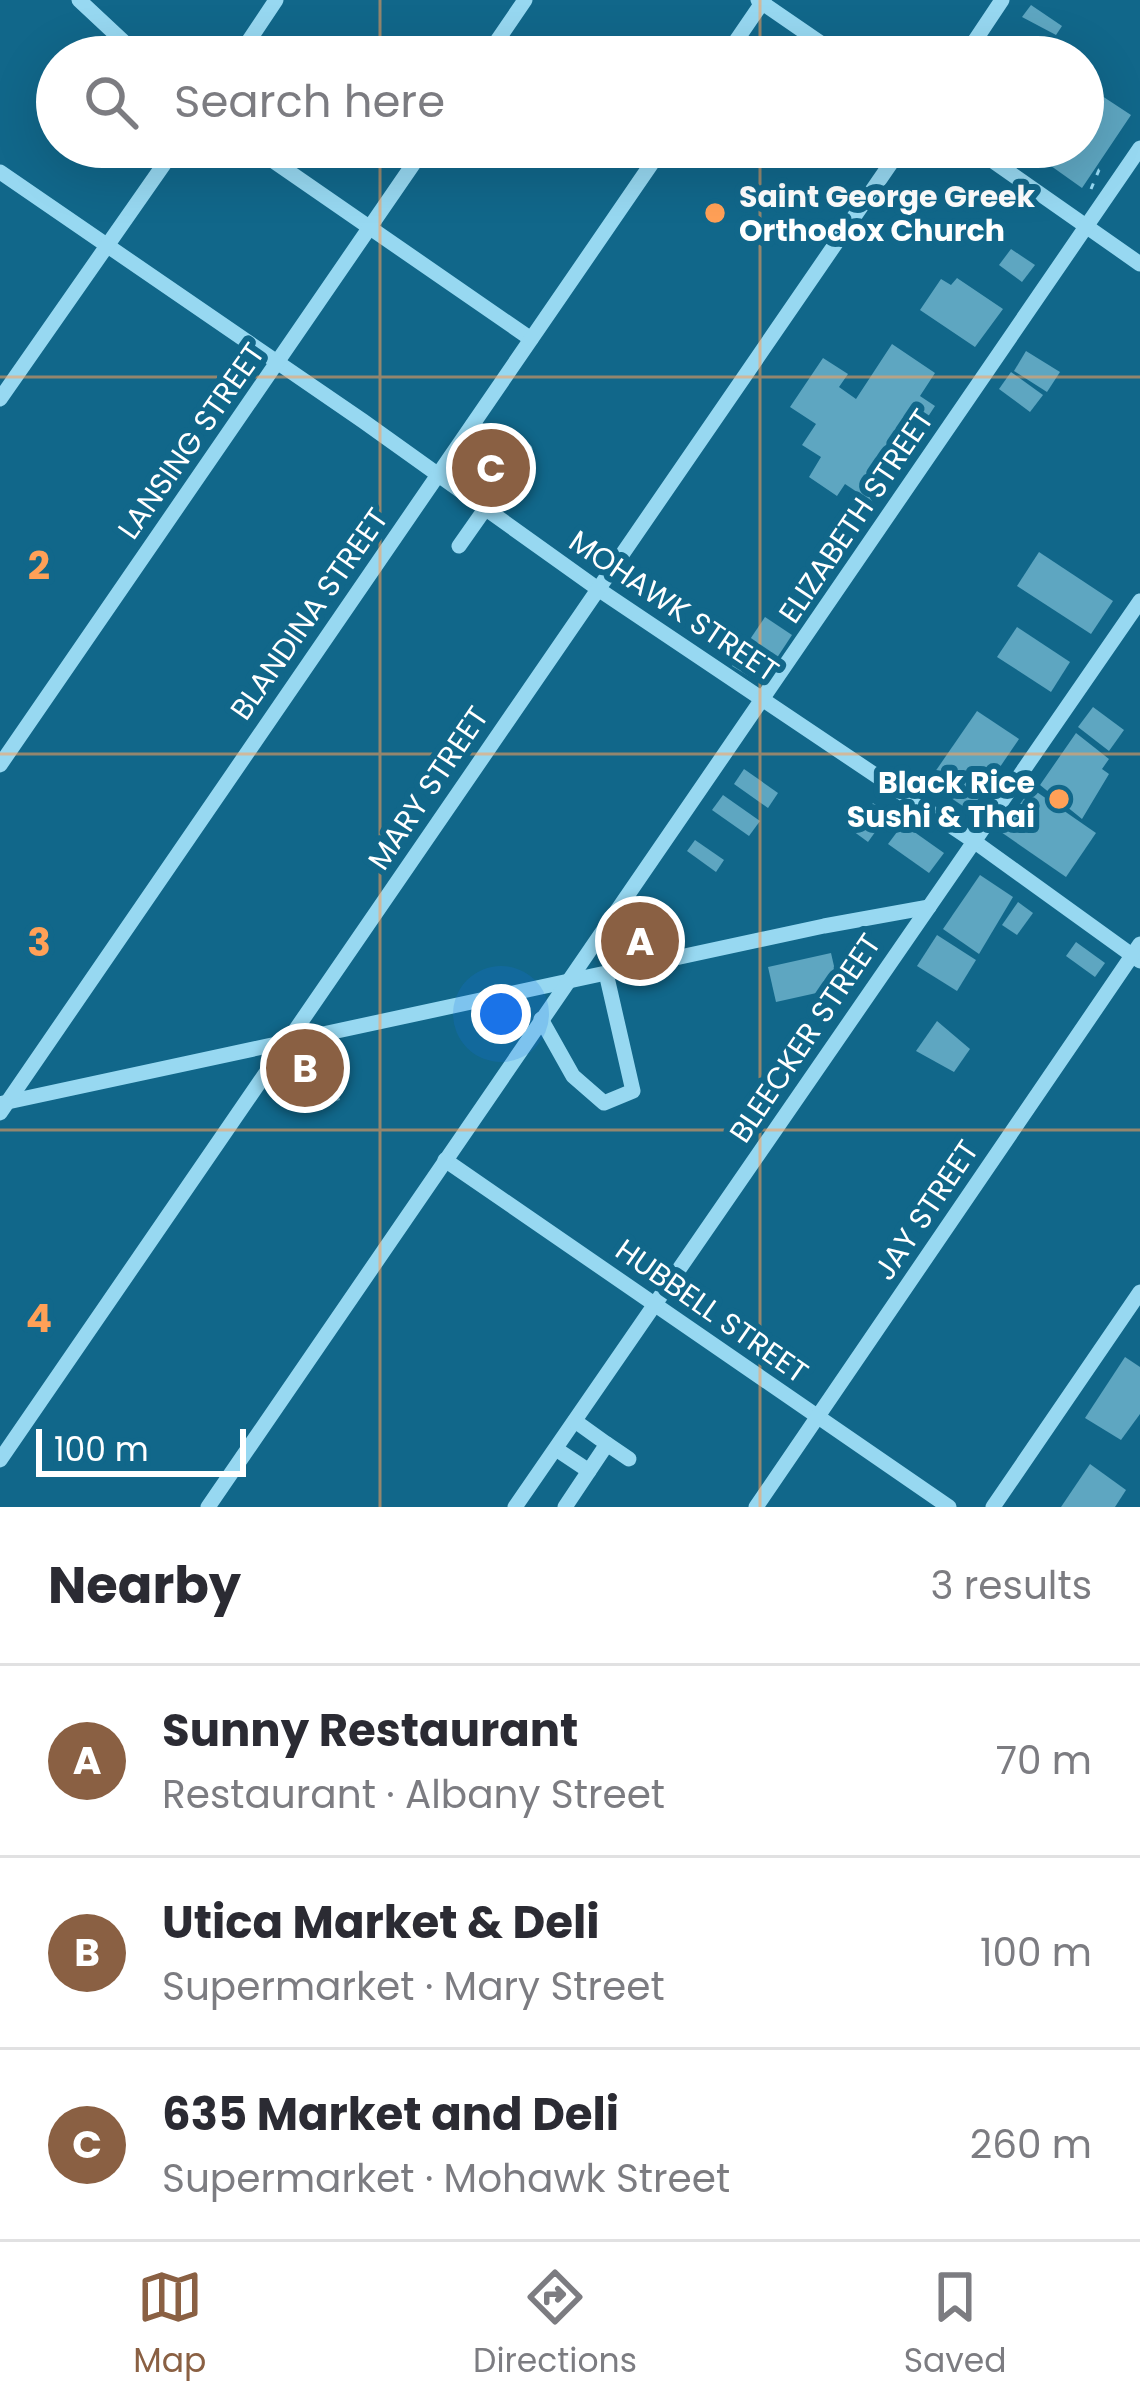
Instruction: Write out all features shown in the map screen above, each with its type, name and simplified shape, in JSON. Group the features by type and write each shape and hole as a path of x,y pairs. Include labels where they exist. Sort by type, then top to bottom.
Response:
{"street":[{"path":"80,0 118,36"},
{"path":"252,36 276,0"},
{"path":"501,36 525,0"},
{"path":"978,36 1002,0"},
{"path":"739,36 762,1 811,36"},
{"name":"ELIZABETH STREET","path":"208,1507 1140,148"},
{"path":"0,399 161,168"},
{"path":"285,168 531,339"},
{"name":"LANSING STREET","path":"0,764 411,168"},
{"name":"BLANDINA STREET","path":"2,1106 649,168"},
{"name":"MARY STREET","path":"0,1460 888,168"},
{"path":"1003,168 1140,264"},
{"name":"MOHAWK STREET","path":"0,172 598,590 1137,954"},
{"path":"472,425 498,442 525,451"},
{"path":"460,545 485,509"},
{"name":"BLEECKER STREET","path":"515,1507 1140,601"},
{"path":"2,1106 289,1040 929,907"},
{"name":"JAY STREET","path":"756,1507 1137,954"},
{"path":"541,1019 573,1076 604,1103 633,1090 606,973"},
{"name":"HUBBELL STREET","path":"445,1160 949,1507"},
{"path":"993,1507 1140,1292"},
{"path":"574,1421 629,1459"},
{"path":"565,1507 607,1444"},
{"path":"556,1448 589,1472"}],"path":[{"path":"1092,191 1091,182 1099,170 1108,168"}],"building":[{"path":"1031,5 1062,26 1056,35 1022,17"},
{"path":"1104,97 1131,115 1104,155"},
{"path":"1054,168 1095,168 1082,188"},
{"path":"1011,249 1035,265 1022,282 999,265"},
{"path":"957,278 1003,309 975,347 920,310 941,279 951,285"},
{"path":"892,344 935,373 920,396 935,406 872,502 845,484 837,496 809,477 821,457 802,445 816,424 790,407 823,358 848,374 839,387 856,399"},
{"path":"1026,351 1060,372 1047,392 1014,371"},
{"path":"1011,372 1043,395 1030,412 999,389"},
{"path":"487,445 508,458 492,482 471,469"},
{"path":"1039,552 1113,601 1091,634 1017,586"},
{"path":"765,617 792,635 765,676 752,678 732,666"},
{"path":"1017,627 1070,662 1051,692 997,657"},
{"path":"1093,707 1124,730 1109,751 1078,727"},
{"path":"977,711 1019,739 970,811 928,782"},
{"path":"1076,733 1109,759 1102,769 1109,774 1082,819 1040,785"},
{"path":"744,769 778,793 768,808 734,784"},
{"path":"1031,788 1096,833 1066,877 1001,832"},
{"path":"723,795 760,821 749,836 712,810"},
{"path":"873,803 888,814 868,842 853,831"},
{"path":"903,824 944,853 929,873 888,844"},
{"path":"695,840 724,860 716,872 687,851"},
{"path":"980,875 1013,897 979,954 943,929"},
{"path":"1018,902 1033,913 1017,935 1002,925"},
{"path":"937,935 976,960 957,991 917,966"},
{"path":"1076,942 1105,963 1095,977 1066,956"},
{"path":"831,953 839,988 776,1002 768,967"},
{"path":"937,1021 970,1049 954,1072 916,1051"},
{"path":"327,1056 340,1100 312,1108 299,1064"},
{"path":"1125,1357 1140,1367 1140,1414 1121,1440 1085,1418"},
{"path":"1090,1464 1126,1490 1115,1507 1061,1507"}],"place":[{"name":"Saint George Greek Orthodox Church","path":"715,213"},
{"name":"635 Market and Deli","path":"491,468"},
{"name":"Black Rice Sushi & Thai","path":"1059,799"},
{"name":"Sunny Restaurant","path":"640,941"},
{"name":"Utica Market & Deli","path":"305,1068"}]}
